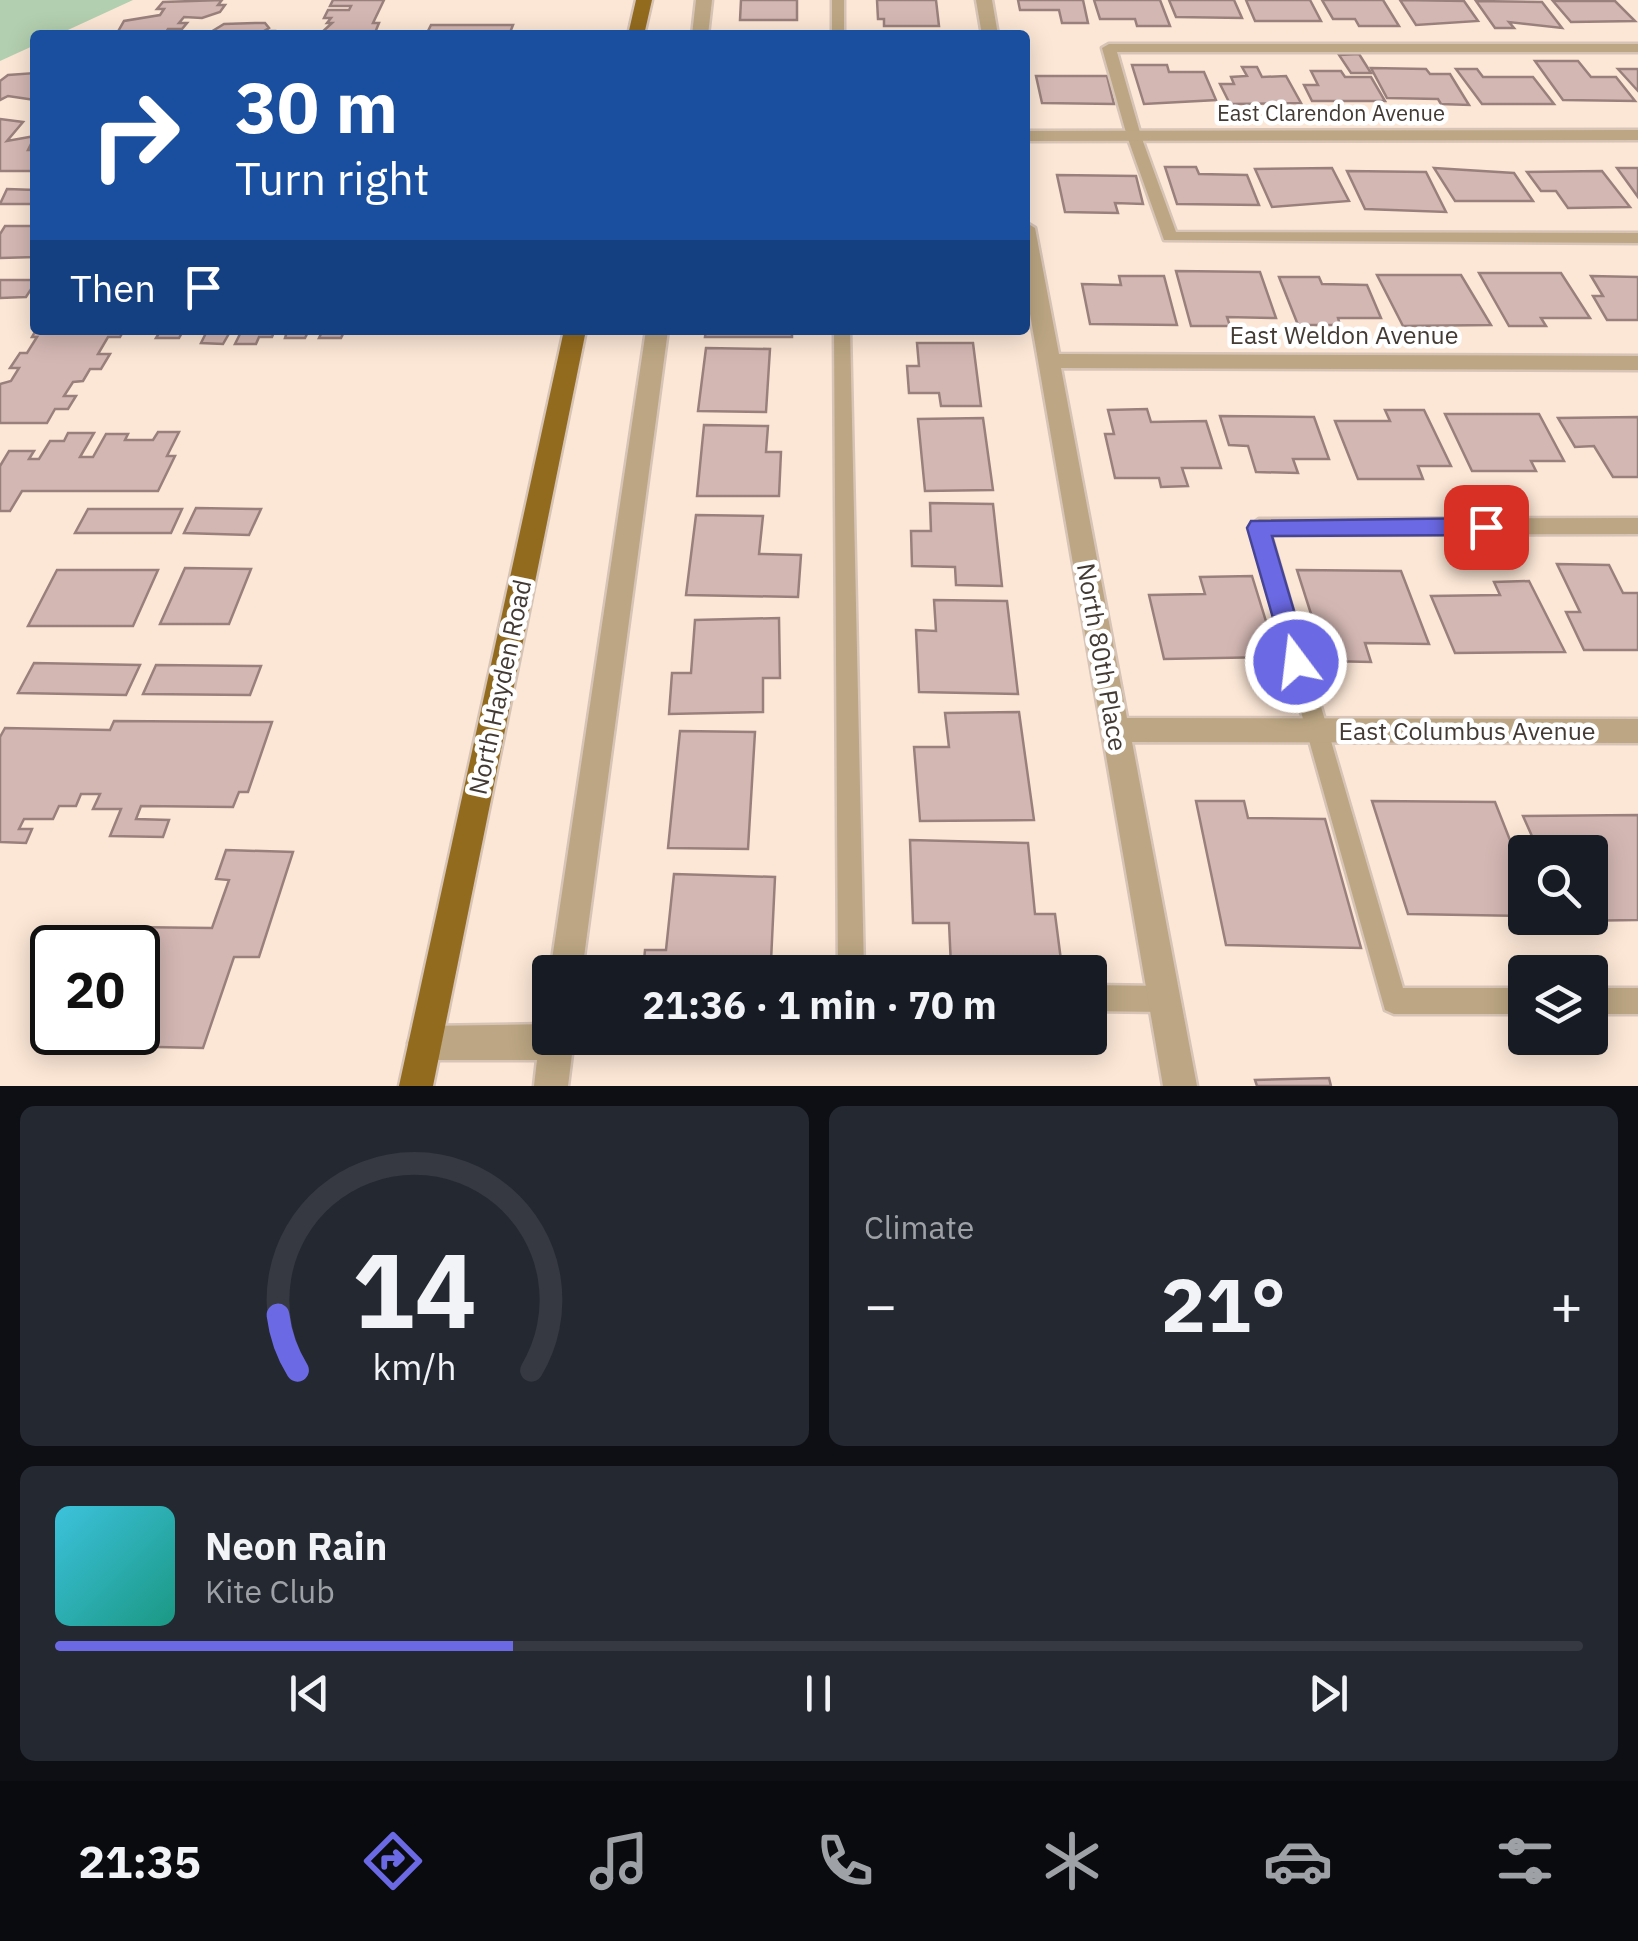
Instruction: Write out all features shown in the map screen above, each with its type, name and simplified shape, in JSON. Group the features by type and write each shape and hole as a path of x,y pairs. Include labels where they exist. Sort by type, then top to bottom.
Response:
{"main road":[{"path":"637,30 644,0"},
{"name":"North Hayden Road","path":"416,1086 574,335"}],"street":[{"path":"701,30 704,0"},
{"path":"984,0 989,30"},
{"name":"East Clarendon Avenue","path":"1030,136 1638,136"},
{"name":"North 80th Place","path":"1030,256 1180,1086"},
{"path":"568,955 656,335"},
{"name":"East Weldon Avenue","path":"1049,362 1638,363"},
{"name":"East Columbus Avenue","path":"1115,730 1638,731"},
{"path":"425,1044 532,1041"},
{"path":"551,1086 555,1055"}],"lane":[{"path":"838,0 838,30"},
{"path":"1638,48 1109,48 1134,136 1170,237 1638,238"},
{"path":"842,335 851,955"},
{"path":"1508,1001 1394,1001 1259,528 1638,526"},
{"path":"1107,998 1164,999"},
{"path":"1608,1001 1638,1001"}],"green space":[{"path":"0,0 133,0 68,30 30,30 30,47 0,61"}],"building":[{"path":"222,0 218,5 225,5 220,12 202,18 184,17 179,23 187,23 182,29 119,30 124,21 160,15 164,9 157,9 163,2"},
{"path":"333,0 384,0 373,23 379,23 376,30 324,30 332,23 327,23 331,18 324,18 328,10 349,10 351,6 330,6"},
{"path":"741,0 797,0 797,20 740,20"},
{"path":"877,0 936,0 939,26 884,26 884,19 878,19"},
{"path":"1018,0 1083,0 1088,23 1062,23 1059,10 1020,10"},
{"path":"1094,0 1160,0 1170,26 1137,26 1135,19 1100,19"},
{"path":"1169,0 1234,0 1242,18 1176,17"},
{"path":"1246,0 1310,0 1321,21 1255,21"},
{"path":"1322,0 1383,0 1399,26 1359,26 1355,19 1333,19"},
{"path":"1400,0 1464,1 1478,21 1416,25"},
{"path":"1476,1 1542,2 1562,28 1509,22 1514,28 1495,28"},
{"path":"1553,1 1615,1 1635,21 1571,22"},
{"path":"265,23 269,28 214,30 224,24"},
{"path":"431,25 513,25 511,30 428,30"},
{"path":"1359,54 1371,73 1351,73 1339,55"},
{"path":"1535,61 1578,61 1591,77 1616,77 1635,101 1563,100"},
{"path":"1132,65 1167,65 1169,72 1204,72 1216,100 1144,104"},
{"path":"1242,67 1257,67 1262,77 1286,76 1301,103 1230,104 1220,84 1234,84 1231,77 1247,76"},
{"path":"1371,68 1426,69 1430,74 1450,74 1469,105 1441,104 1438,99 1387,98"},
{"path":"1456,69 1477,69 1483,77 1533,77 1554,104 1482,104"},
{"path":"1618,69 1638,69 1638,91"},
{"path":"1311,71 1371,77 1385,101 1312,101 1304,85 1318,85"},
{"path":"30,73 30,99 8,96 0,100 0,81 8,75"},
{"path":"1036,76 1107,76 1114,104 1042,103"},
{"path":"0,119 23,122 7,141 30,137 30,171 0,171"},
{"path":"1165,167 1196,167 1199,174 1247,175 1259,205 1177,204"},
{"path":"1332,168 1349,201 1272,207 1255,169"},
{"path":"1434,168 1514,173 1533,201 1455,201"},
{"path":"1617,168 1638,168 1638,197"},
{"path":"1347,171 1426,172 1446,212 1365,209"},
{"path":"1602,171 1630,207 1568,208 1556,191 1541,191 1527,172"},
{"path":"1057,175 1136,176 1143,204 1115,203 1118,213 1065,212"},
{"path":"7,189 30,190 30,204 0,204"},
{"path":"5,226 30,226 30,257 0,258 0,234"},
{"path":"1176,271 1260,272 1276,318 1227,317 1230,326 1191,326"},
{"path":"1479,273 1561,273 1590,318 1541,318 1546,326 1509,326"},
{"path":"1377,275 1461,275 1491,325 1403,326"},
{"path":"1119,276 1164,276 1177,325 1090,324 1082,284 1121,285"},
{"path":"1591,276 1638,277 1638,320 1607,320 1593,296 1603,296"},
{"path":"1279,277 1319,277 1322,284 1367,285 1381,318 1338,318 1340,325 1298,325"},
{"path":"0,280 30,280 26,297 0,298"},
{"path":"121,335 108,337 98,354 110,354 101,369 90,369 83,381 73,382 64,396 76,396 68,409 55,409 47,423 0,423 0,384 11,381 19,368 10,368 20,353 27,353 37,337 32,337"},
{"path":"158,335 181,335 179,338 156,338"},
{"path":"205,335 228,335 223,344 201,343"},
{"path":"240,335 273,335 259,337 256,344 235,344"},
{"path":"320,335 342,335 341,338 319,338"},
{"path":"705,335 792,335 792,337"},
{"path":"917,343 973,343 981,406 941,406 939,393 909,393 907,366 919,366"},
{"path":"706,348 770,349 766,412 698,411"},
{"path":"1147,409 1151,422 1206,421 1221,468 1182,468 1188,486 1161,487 1159,478 1115,478 1105,434 1114,434 1108,410"},
{"path":"1385,410 1424,410 1451,466 1418,466 1423,479 1358,479 1335,421 1390,421"},
{"path":"1445,414 1539,414 1564,461 1531,461 1536,471 1472,471"},
{"path":"1220,416 1314,417 1329,459 1293,459 1298,473 1256,472 1248,446 1229,445"},
{"path":"1638,417 1638,477 1613,477 1594,446 1575,447 1558,418"},
{"path":"983,418 993,490 925,491 918,419"},
{"path":"704,425 768,426 766,452 781,452 779,496 697,496"},
{"path":"158,432 179,432 167,456 175,456 158,491 22,491 10,511 0,511 0,466 9,451 34,451 29,459 39,459 50,441 64,441 68,433 94,433 80,457 93,457 106,434 128,434 125,440 153,440"},
{"path":"930,503 993,504 1002,586 956,585 955,567 912,566 911,531 931,531"},
{"path":"196,508 261,509 249,535 184,533"},
{"path":"88,509 182,509 171,533 75,533"},
{"path":"696,515 763,516 759,554 801,555 798,597 686,595"},
{"path":"1557,564 1609,565 1623,593 1638,593 1638,650 1584,650 1566,612 1580,612"},
{"path":"185,568 251,569 229,624 160,624"},
{"path":"57,570 158,570 133,626 28,626"},
{"path":"1297,570 1401,571 1429,644 1365,643 1371,662 1326,661"},
{"path":"1252,576 1277,657 1164,659 1149,595 1205,594 1200,577"},
{"path":"1529,581 1565,652 1455,653 1431,596 1500,595 1494,582"},
{"path":"934,600 1007,601 1018,694 919,692 916,630 936,631"},
{"path":"779,618 780,678 763,678 763,712 669,714 672,673 691,673 695,620"},
{"path":"34,663 140,665 126,695 18,693"},
{"path":"156,665 261,666 250,695 143,694"},
{"path":"1019,712 1034,820 920,821 914,747 949,747 945,713"},
{"path":"114,721 272,722 248,792 239,792 233,807 141,806 136,819 169,820 163,837 110,836 121,809 93,809 100,794 81,794 76,806 59,806 53,819 24,819 19,829 32,829 26,843 0,842 0,737 5,728 110,730"},
{"path":"680,731 755,732 748,849 668,848"},
{"path":"1196,801 1244,801 1248,818 1325,819 1361,948 1226,945"},
{"path":"1372,801 1495,802 1508,835 1508,916 1408,914"},
{"path":"1638,815 1638,920 1608,920 1608,835 1531,835 1523,816"},
{"path":"910,840 1028,843 1035,914 1055,914 1060,955 950,955 949,923 913,923"},
{"path":"226,850 293,852 259,957 234,957 203,1048 160,1047 160,927 212,928 229,880 216,879"},
{"path":"674,874 775,877 771,955 645,955 645,950 666,950"},
{"path":"1329,1078 1331,1086 1257,1086 1255,1080"}],"route":[{"path":"1296,662 1259,528 1486,527"}]}
